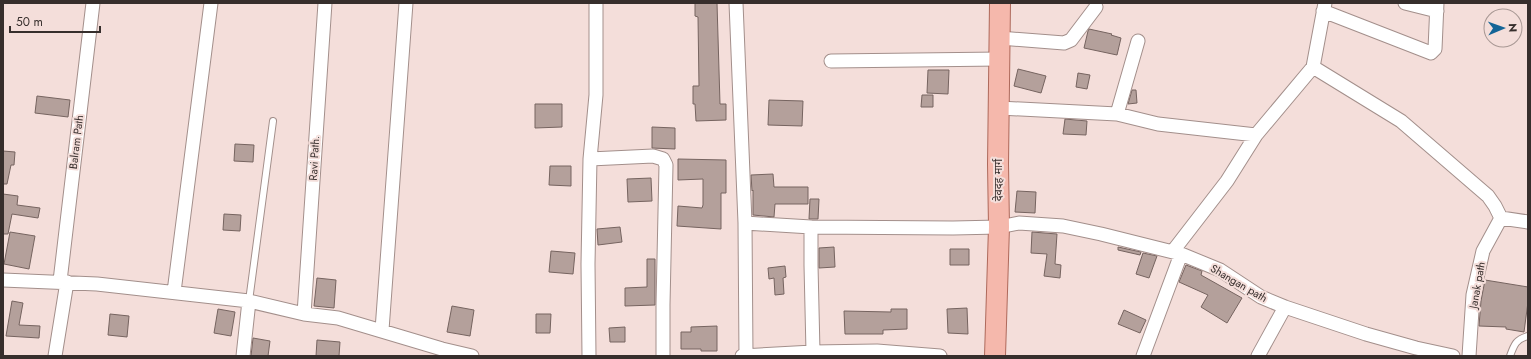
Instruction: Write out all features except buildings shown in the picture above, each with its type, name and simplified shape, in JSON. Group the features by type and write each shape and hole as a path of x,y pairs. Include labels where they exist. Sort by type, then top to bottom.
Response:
{"main road":[{"name":"देवदह मार्ग","path":"995,356 999,227 998,164 1000,3"}],"street":[{"name":"Balram Path","path":"55,356 93,3"},
{"path":"174,292 211,3"},
{"name":"Ravi Path.","path":"304,314 325,3"},
{"path":"382,330 406,3"},
{"path":"589,356 588,264 590,159 596,96 596,3"},
{"path":"736,3 745,223 746,356"},
{"path":"1143,356 1177,253 1227,181 1256,135 1313,66 1324,7 1431,53 1435,49 1437,7 1405,3"},
{"path":"1000,38 1064,43 1068,42 1096,7"},
{"path":"1117,114 1138,41"},
{"path":"830,61 1000,59"},
{"path":"1313,66 1401,121 1488,196 1501,218 1528,222"},
{"path":"999,108 1117,114 1158,124 1256,135"},
{"path":"590,159 653,156 663,159 666,165 663,356"},
{"name":"Janak path","path":"1469,356 1473,295 1483,251 1501,218"},
{"name":"Shangan path","path":"745,223 811,227 909,228 999,227 1019,224 1063,226 1177,253 1220,270 1261,297 1285,307 1366,334 1416,348 1453,356"},
{"path":"811,227 814,352"},
{"path":"3,280 63,281 249,301 304,314 338,318 442,349 472,356"},
{"path":"242,356 249,301"},
{"path":"1258,356 1285,307"},
{"path":"742,356 814,352 877,351 940,356"}],"lane":[{"path":"249,301 273,121"},
{"path":"1510,356 1516,341 1520,338 1528,336"}]}
